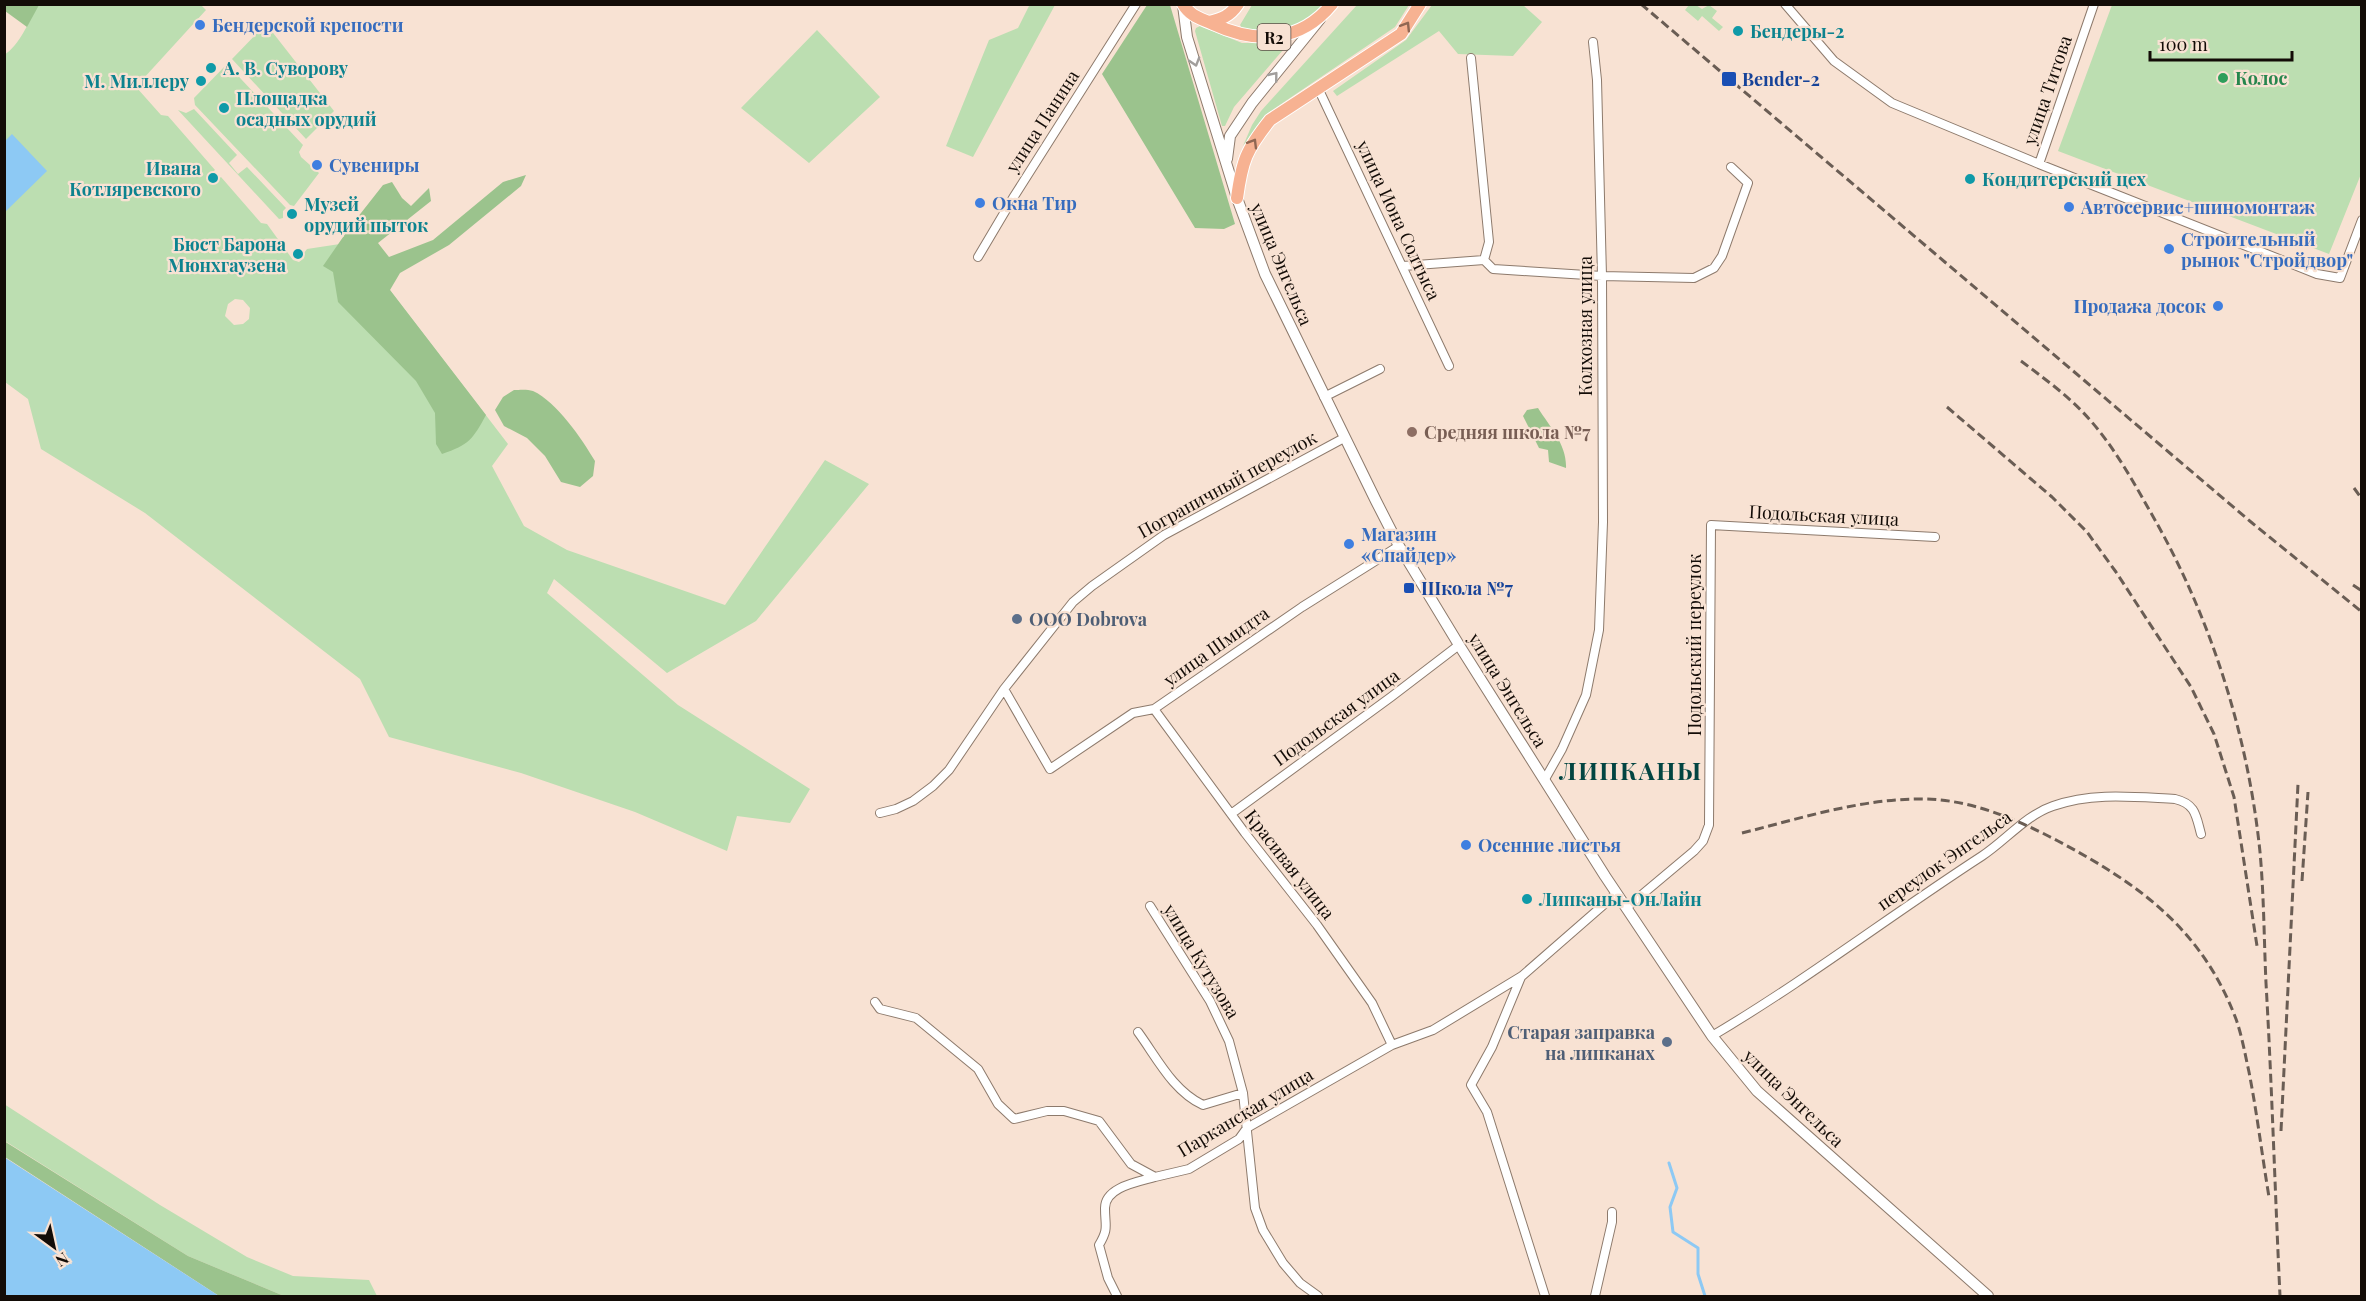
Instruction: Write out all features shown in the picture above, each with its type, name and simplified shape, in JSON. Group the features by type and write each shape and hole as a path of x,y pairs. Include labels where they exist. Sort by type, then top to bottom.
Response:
{"main road":[{"path":"1209,22 1222,20 1233,12 1238,4"},
{"name":"R2","path":"1183,5 1198,20 1209,22 1237,34 1271,38 1294,32 1321,18 1332,4"},
{"path":"1237,198 1242,164 1254,139 1270,120 1401,34 1420,4"}],"street":[{"name":"улица Панина","path":"978,257 1136,4"},
{"path":"1785,4 1834,61 1892,104 2039,164"},
{"name":"улица Титова","path":"2094,4 2039,164 2317,274 2340,278 2361,220"},
{"name":"улица Энгельса","path":"1183,5 1187,37 1237,198 1266,274 1344,438 1399,546 1459,645 1616,894 1712,1036 1757,1091 1988,1296"},
{"path":"1226,162 1230,136 1252,103 1321,18"},
{"name":"Колхозная улица","path":"1545,780 1562,749 1586,695 1599,630 1603,522 1602,276 1597,80 1593,42"},
{"path":"1471,58 1489,242 1484,260"},
{"name":"улица Иона Солтыса","path":"1318,88 1449,366"},
{"path":"1403,266 1484,260 1493,269 1602,276 1694,278 1714,268 1722,256 1748,183 1731,167"},
{"path":"1324,397 1380,369"},
{"name":"Пограничный переулок","path":"880,813 913,801 949,770 1004,689 1073,602 1092,586 1164,535 1344,438"},
{"name":"Подольская улица","path":"1711,525 1935,537"},
{"name":"Подольский переулок","path":"1626,908 1694,851 1703,841 1709,825 1711,525"},
{"name":"улица Шмидта","path":"1004,689 1050,768 1133,713 1154,709 1302,607 1399,546"},
{"name":"Подольская улица","path":"1231,814 1459,645"},
{"name":"Красивая улица","path":"1154,709 1317,925 1372,1003 1392,1045"},
{"name":"переулок Энгельса","path":"1712,1036 1837,957 1999,844 2035,815 2054,805 2102,795 2175,799 2186,802 2191,807 2196,814 2201,834"},
{"name":"Парканская улица","path":"1117,1296 1108,1278 1099,1245 1107,1232 1104,1205 1115,1190 1189,1169 1239,1139 1247,1128 1392,1045 1433,1030 1522,976 1616,894"},
{"name":"улица Кутузова","path":"1150,906 1220,1021 1229,1041 1243,1093 1255,1208 1263,1230 1283,1263 1300,1283 1318,1296"},
{"path":"1522,976 1492,1047 1471,1085 1486,1112 1545,1296"},
{"path":"874,1002 880,1010 916,1018 978,1069 998,1104 1014,1119 1047,1111 1064,1112 1099,1121 1131,1164 1155,1177"},
{"path":"1138,1032 1180,1091 1194,1101 1203,1106 1243,1093"},
{"path":"1595,1296 1612,1222 1612,1212"}],"green space":[{"path":"5,4 39,5 27,27 5,11"},
{"path":"1030,4 1055,5 973,157 946,146 989,40 1018,28"},
{"path":"38,5 201,5 206,10 143,79 135,80 137,88 161,115 168,116 215,170 206,178 211,184 221,177 261,223 267,224 293,260 299,262 304,258 307,249 353,242 508,444 492,466 524,526 567,550 725,605 825,460 869,484 756,621 667,673 554,579 547,593 678,705 810,789 790,823 737,816 727,851 635,812 521,773 389,737 360,679 145,513 41,449 28,399 5,382 4,55 19,39","holes":["235,299 243,300 250,308 249,319 243,324 234,325 225,316 228,304"]},
{"path":"1147,5 1170,5 1235,224 1224,229 1195,228 1102,74"},
{"path":"1252,5 1326,5 1318,13 1298,25 1265,31 1242,28 1240,25"},
{"path":"1357,5 1409,5 1395,27 1265,115 1243,146 1261,111"},
{"path":"1432,5 1523,5 1542,22 1513,56 1458,54 1439,31 1337,96 1333,91 1406,40"},
{"path":"1689,5 1696,5 1702,9 1709,5 1717,11 1712,18 1723,27 1719,31 1702,16 1698,21 1685,10"},
{"name":"Колос","path":"2112,5 2361,5 2361,174 2329,254 2058,151"},
{"path":"264,26 270,29 334,111 306,139 232,59"},
{"path":"1200,26 1242,43 1284,45 1283,50 1234,107 1225,126 1222,126 1195,31"},
{"path":"817,30 880,97 809,163 741,108"},
{"path":"227,64 303,145 299,152 301,157 319,173 294,206 290,205 195,105 194,98"},
{"path":"194,109 237,155 229,163 238,174 247,167 286,208 283,211 283,218 279,219 178,110 186,113"},
{"path":"526,175 521,186 449,245 400,273 390,290 486,415 469,440 442,454 436,444 435,413 416,381 338,302 333,272 323,266 383,185 392,182 402,198 411,206 429,188 431,201 378,243 389,257 433,240 503,182"},
{"path":"514,390 531,390 542,396 560,412 583,442 595,461 593,476 580,487 561,482 545,456 527,438 504,426 495,410 503,397"},
{"path":"1538,408 1561,444 1566,468 1549,462 1548,450 1539,448 1523,416 1527,410"},
{"path":"4,1104 160,1205 247,1257 293,1276 369,1280 377,1296 284,1296 188,1256 5,1141"},
{"path":"4,1141 188,1256 284,1296 219,1296 5,1157"}],"water":[{"path":"12,134 47,171 5,212 5,141"},
{"path":"4,1157 219,1296 5,1296"}],"waterway":[{"path":"1669,1163 1677,1188 1670,1207 1673,1232 1698,1248 1698,1274 1705,1296"}],"railway":[{"path":"1641,4 2251,522 2362,612"},
{"path":"2021,361 2074,404 2099,430 2130,477 2172,552 2191,592 2223,676 2236,720 2246,764 2260,852 2280,1296"},
{"path":"1947,407 2052,497 2087,532 2191,687 2214,734 2234,797 2257,946"},
{"path":"2354,488 2362,499"},
{"path":"2353,585 2362,591"},
{"path":"2281,1131 2298,784"},
{"path":"2302,881 2308,792"},
{"path":"1742,833 1856,805 1902,800 1942,800 1977,807 2010,818 2058,841 2115,874 2165,912 2186,934 2222,987 2236,1019 2243,1045 2255,1103 2269,1197"}],"place":[{"name":"Бендерской крепости","path":"200,25"},
{"name":"Бендеры-2","path":"1738,31"},
{"name":"А. В. Суворову","path":"211,68"},
{"name":"Колос","path":"2223,78"},
{"name":"Bender-2","path":"1729,79"},
{"name":"М. Миллеру","path":"201,81"},
{"name":"Площадка осадных орудий","path":"224,108"},
{"name":"Сувениры","path":"317,165"},
{"name":"Ивана Котляревского","path":"213,178"},
{"name":"Кондитерский цех","path":"1970,179"},
{"name":"Окна Тир","path":"980,203"},
{"name":"Автосервис+шиномонтаж","path":"2069,207"},
{"name":"Музей орудий пыток","path":"292,214"},
{"name":"Строительный рынок \"Стройдвор\"","path":"2169,249"},
{"name":"Бюст Барона Мюнхгаузена","path":"298,254"},
{"name":"Продажа досок","path":"2218,306"},
{"name":"Средняя школа №7","path":"1412,432"},
{"name":"Магазин «Спайдер»","path":"1349,544"},
{"name":"Школа №7","path":"1409,588"},
{"name":"OOO Dobrova","path":"1017,619"},
{"name":"Осенние листья","path":"1466,845"},
{"name":"Липканы-ОнЛайн","path":"1527,899"},
{"name":"Старая заправка на липканах","path":"1667,1042"}],"district":[{"name":"ЛИПКАНЫ","path":"1631,770"}]}
